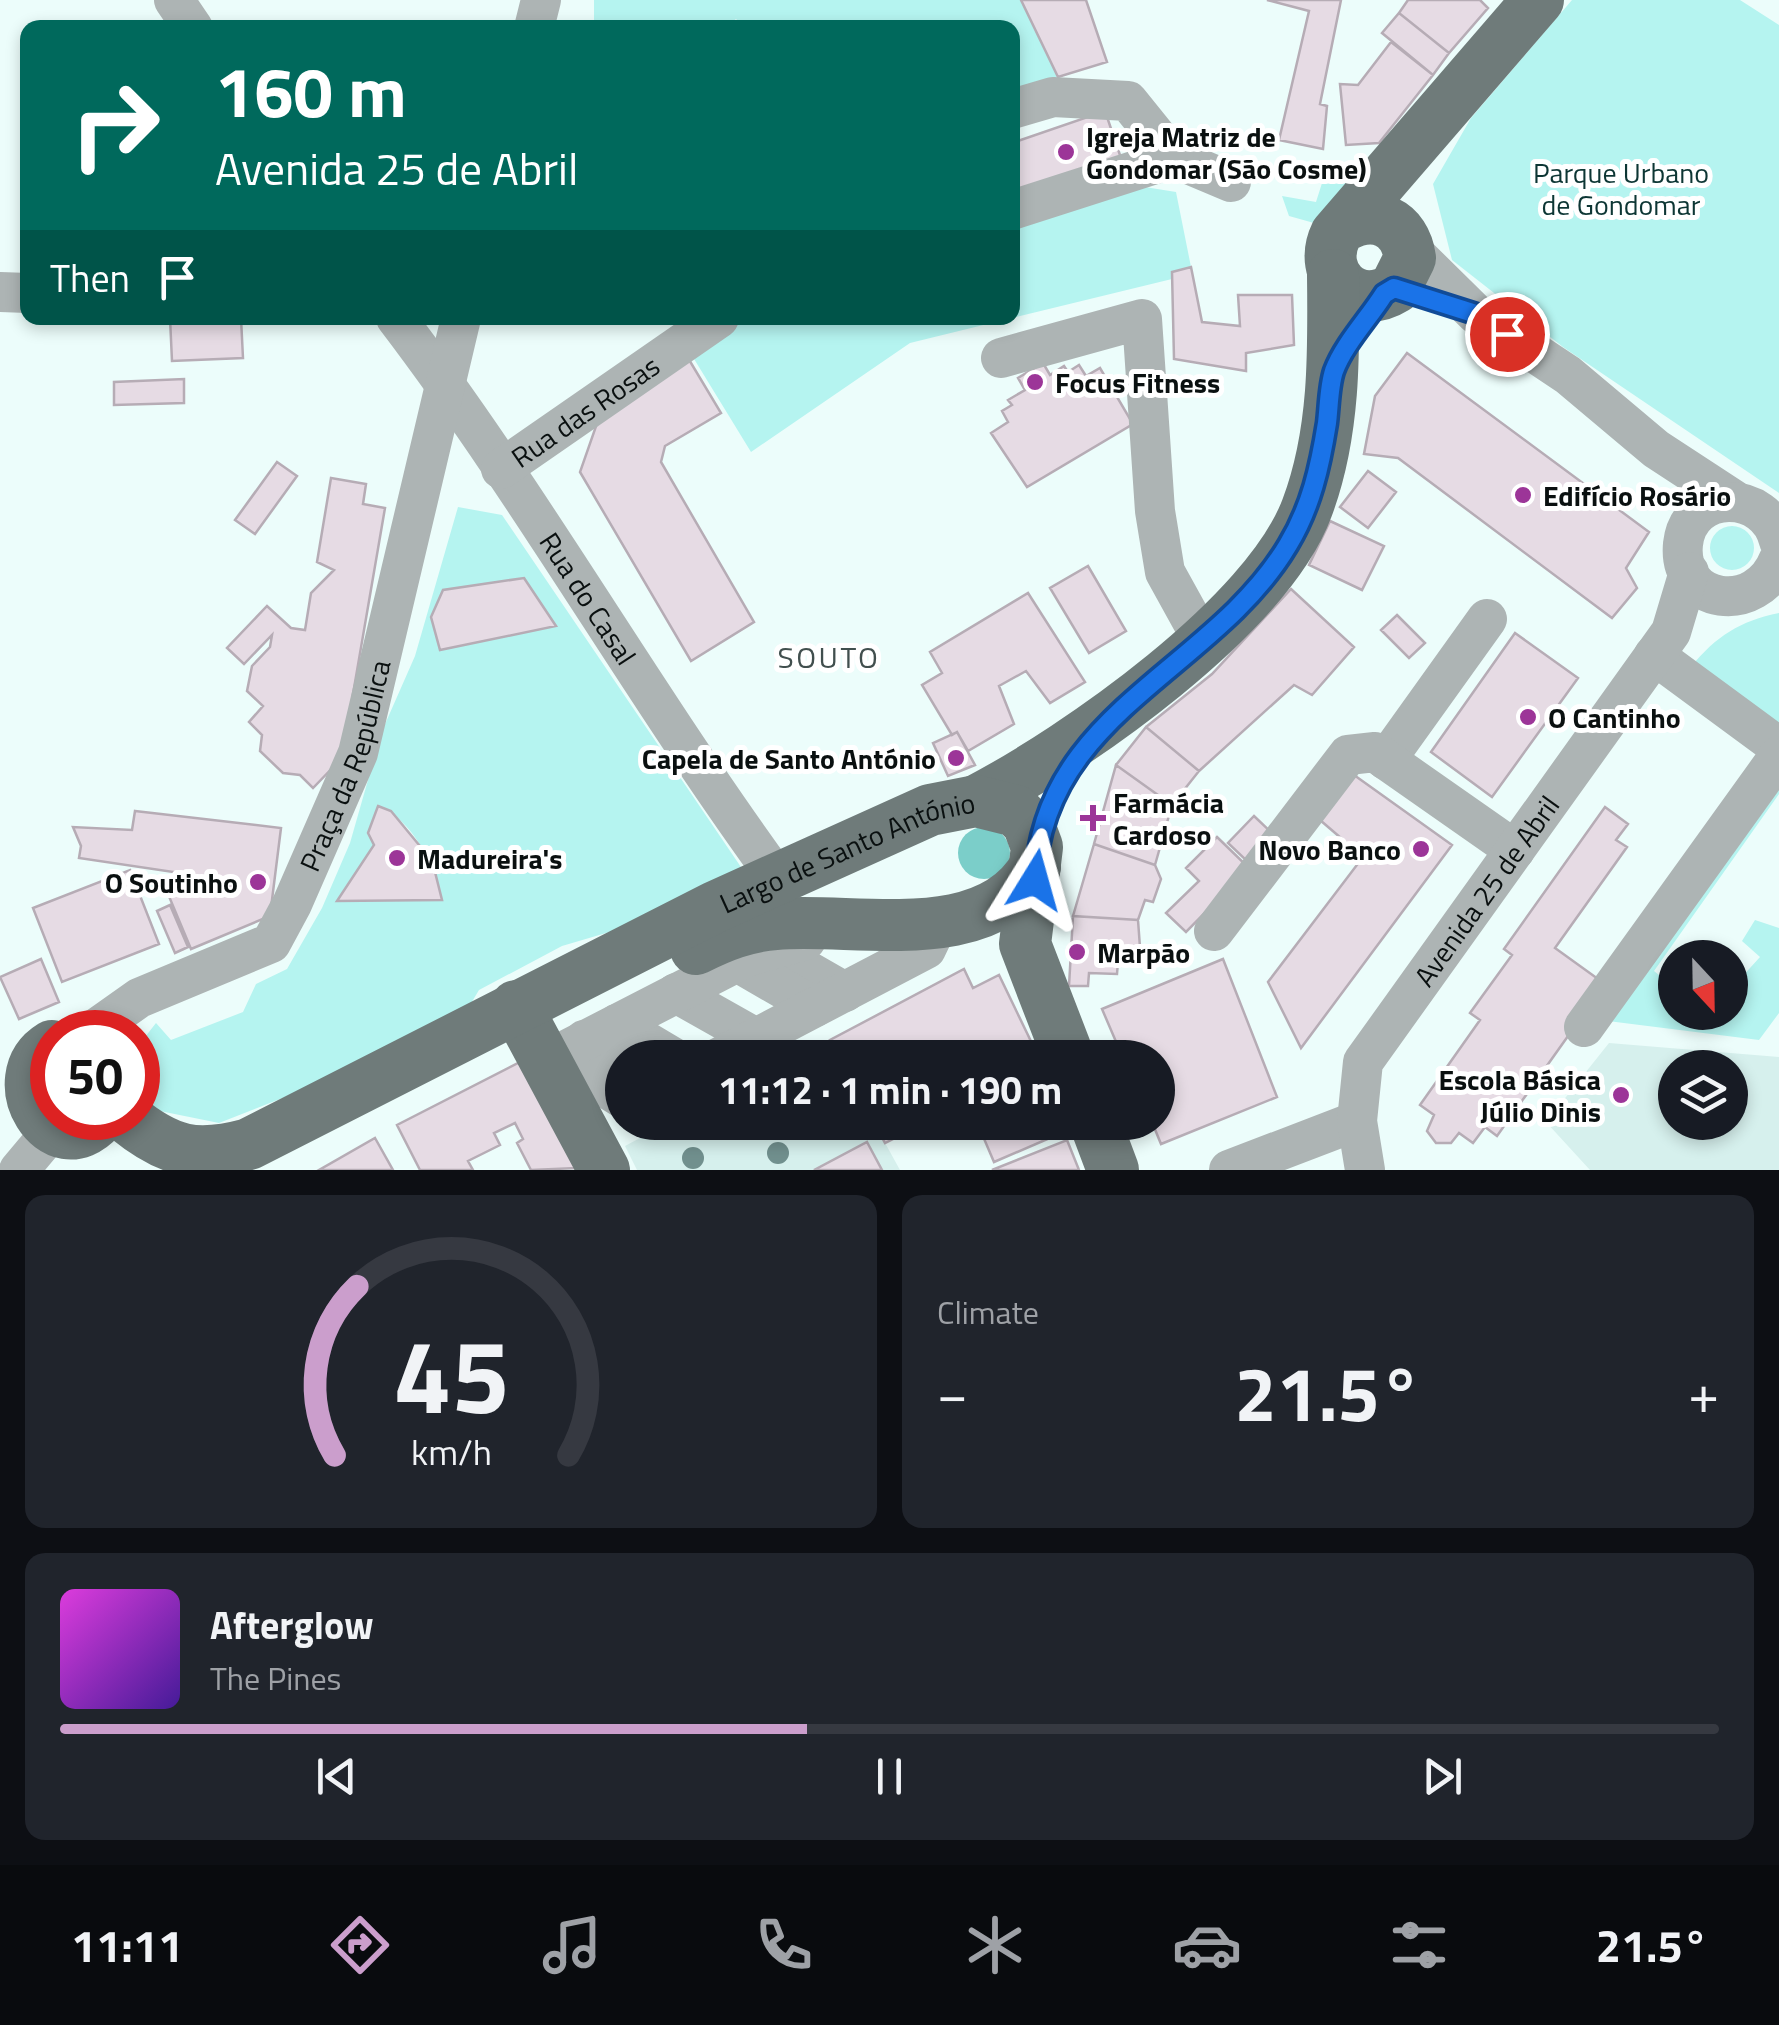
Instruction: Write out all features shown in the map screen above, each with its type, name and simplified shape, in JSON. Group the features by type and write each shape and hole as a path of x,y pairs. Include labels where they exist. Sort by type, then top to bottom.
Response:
{"main road":[{"path":"1398,266 1360,296 1340,285 1338,250 1399,160 1529,4"},
{"path":"1334,371 1398,266 1399,160"},
{"path":"976,801 1096,730 1202,639 1270,572 1306,511 1322,450 1334,371 1338,250 1357,219 1383,219 1398,266"},
{"path":"1062,1040 1025,944 1036,857 1056,789 1096,730"},
{"name":"Largo de Santo António","path":"153,1140 253,1161 625,1015 730,932 776,924 922,922 991,909 1026,883 1036,857 1028,822 1016,811 976,801 930,810 778,879 625,1015"},
{"path":"603,1135 625,1015"},
{"name":"Largo de Santo António","path":"121,1140 166,1164 193,1170"},
{"path":"1102,1140 1113,1170"}],"street":[{"path":"1020,107 1052,97 1128,101 1174,158 1231,182"},
{"path":"1020,207 1174,158"},
{"path":"1398,266 1568,375 1656,449 1734,500 1760,510 1770,519 1779,541"},
{"path":"1000,358 1142,319 1155,511 1165,572 1202,639"},
{"name":"Rua do Casal","path":"401,325 445,382 692,761 778,879"},
{"name":"Praça da República","path":"122,1010 138,998 271,943 358,752 459,325"},
{"name":"Rua das Rosas","path":"501,469 710,325"},
{"path":"1656,449 1675,494 1698,585 1763,580"},
{"path":"1687,553 1704,509 1734,500"},
{"name":"Avenida 25 de Abril","path":"1365,1170 1357,1121 1363,1062 1662,644 1687,553"},
{"name":"Avenida 25 de Abril","path":"1662,644 1763,580"},
{"path":"1386,760 1487,619"},
{"path":"1662,644 1779,747"},
{"path":"1214,931 1348,755 1376,752 1516,850"},
{"path":"1584,1028 1779,756"},
{"path":"922,922 926,949 774,1029 625,1015 798,941 891,936 922,922"},
{"path":"625,1015 774,1029"},
{"path":"625,1015 774,1029"},
{"path":"625,1015 653,1040"},
{"path":"624,1040 625,1015"},
{"path":"1229,1170 1357,1121"}],"shaded area":[{"path":"984,827 1002,835 1010,853 1002,871 984,879 966,871 958,853 966,835"},
{"name":"Escola Básica Júlio Dinis","path":"1609,1043 1694,1050 1658,1050 1658,1140 1748,1140 1748,1054 1779,1057 1779,1170 1590,1170 1546,1122"},
{"path":"636,1140 883,1140 900,1170 637,1170 625,1146"}],"green space":[{"path":"594,0 1021,0 1058,77 1020,91 1020,20 594,20"},
{"name":"Parque Urbano de Gondomar","path":"1572,0 1740,0 1779,25 1779,493 1563,347 1452,260 1433,184 1471,118"},
{"path":"1329,161 1357,171 1314,223 1289,216 1282,196 1316,202"},
{"path":"1126,184 1176,192 1191,267 1172,272 1172,279 1020,316 1020,215"},
{"path":"734,325 984,325 910,343 751,452 691,354"},
{"path":"458,507 502,515 745,873 640,923 562,946 479,990 464,1015 308,1088 219,1123 160,1111 160,1028 171,1040 243,1012 256,984 287,969 322,908 350,843 382,731 415,656","holes":["378,806 401,821 428,859 441,900 338,899 374,845 368,833"]},
{"path":"1732,526 1748,532 1754,548 1748,564 1732,570 1716,564 1710,548 1716,532"},
{"path":"1779,613 1779,727 1691,667 1730,631"},
{"path":"1779,769 1779,794 1676,940 1658,940 1658,965 1654,971 1658,974 1658,1027 1600,1020"},
{"path":"1755,920 1779,928 1779,1013 1759,1040 1680,1030 1748,1030 1748,970 1760,957 1748,946 1748,940 1743,940"}],"building":[{"path":"1021,0 1086,0 1107,62 1058,77"},
{"path":"1267,0 1341,0 1320,104 1327,106 1323,149 1279,140 1309,11"},
{"path":"1408,0 1480,0 1488,8 1449,53 1399,13"},
{"path":"1399,13 1449,53 1433,75 1382,33"},
{"path":"1391,42 1433,75 1379,143 1346,145 1340,84 1358,85"},
{"name":"Igreja Matriz de Gondomar (São Cosme)","path":"1105,111 1122,161 1020,196 1020,140"},
{"path":"1191,267 1202,322 1240,326 1238,295 1292,295 1294,345 1246,353 1246,371 1174,359 1172,272"},
{"path":"170,325 241,325 243,358 172,361"},
{"name":"Edifício Rosário","path":"1407,353 1649,532 1626,568 1637,588 1612,618 1398,458 1364,454 1375,396"},
{"path":"688,358 721,413 665,446 661,462 754,622 691,661 580,472 602,409"},
{"path":"1043,363 1050,375 1064,366 1068,372 1079,365 1086,376 1100,368 1133,424 1027,487 991,433 1008,422 1002,411 1012,405 1008,400 1025,390 1018,378"},
{"path":"184,379 184,403 114,405 114,382"},
{"path":"277,462 297,476 255,534 235,520"},
{"path":"1368,471 1396,492 1368,528 1340,507"},
{"path":"331,478 366,484 363,504 385,508 342,758 313,788 300,775 283,773 260,751 262,735 249,722 263,706 247,691 252,666 270,647 272,635 244,664 227,648 267,606 291,628 305,630 311,593 334,570 317,562"},
{"path":"1330,521 1384,546 1362,590 1309,565"},
{"path":"1088,566 1126,631 1089,653 1050,588"},
{"path":"524,578 556,626 440,650 431,617 443,590"},
{"path":"1291,589 1354,647 1312,695 1294,685 1199,771 1146,727 1212,674"},
{"path":"1028,593 1085,682 1050,703 1026,671 999,686 1014,724 968,751 957,732 952,735 922,685 942,673 930,652"},
{"path":"1397,615 1425,643 1409,658 1381,630"},
{"path":"1515,633 1578,678 1492,797 1431,752"},
{"path":"1146,727 1199,771 1172,805 1116,765"},
{"name":"Capela de Santo António","path":"957,732 975,765 948,776 933,743"},
{"path":"1116,765 1172,805 1155,865 1094,844"},
{"path":"1354,775 1452,845 1301,1048 1268,982 1363,857 1320,820"},
{"name":"Madureira's","path":"378,806 391,811 433,864 442,900 337,901 374,845 368,833"},
{"path":"1605,807 1628,824 1616,840 1627,847 1555,948 1605,984 1497,1136 1485,1127 1473,1143 1459,1133 1451,1143 1436,1143 1427,1131 1434,1115 1420,1105 1480,1020 1470,1013 1512,955 1504,949"},
{"path":"135,811 281,828 270,916 191,949 168,894 186,886 187,874 79,858 81,846 73,827 132,830"},
{"path":"1254,816 1274,835 1249,863 1228,843"},
{"path":"1217,837 1249,868 1186,932 1166,913 1199,881 1186,868"},
{"path":"1094,844 1155,865 1161,879 1153,902 1145,900 1138,920 1073,916"},
{"path":"130,870 159,944 62,982 33,908"},
{"path":"170,905 188,947 175,953 157,911"},
{"path":"1073,916 1138,920 1141,961 1118,962 1117,974 1089,973 1088,986 1069,986"},
{"path":"41,959 59,1002 30,1010 30,1014 19,1019 0,977"},
{"path":"1223,959 1277,1097 1175,1138 1175,1040 1115,1040 1102,1009"},
{"path":"964,969 973,988 999,975 1030,1040 830,1040"},
{"path":"522,1061 577,1168 531,1170 517,1143 523,1139 515,1123 494,1133 500,1145 468,1161 473,1170 420,1170 397,1125"},
{"path":"375,1138 393,1170 319,1170"},
{"path":"985,1140 1045,1140 994,1162"},
{"path":"1067,1140 1079,1170 992,1170"},
{"path":"867,1142 882,1170 814,1170"}],"place":[{"name":"Igreja Matriz de Gondomar (São Cosme)","path":"1066,152"},
{"name":"Focus Fitness","path":"1035,382"},
{"name":"Edifício Rosário","path":"1523,495"},
{"name":"O Cantinho","path":"1528,717"},
{"name":"Capela de Santo António","path":"956,758"},
{"name":"Farmácia Cardoso","path":"1093,818"},
{"name":"Novo Banco","path":"1421,849"},
{"name":"Madureira's","path":"397,858"},
{"name":"O Soutinho","path":"258,882"},
{"name":"Marpão","path":"1077,952"},
{"name":"Escola Básica Júlio Dinis","path":"1621,1095"}],"district":[{"name":"SOUTO","path":"829,657"}],"route":[{"path":"1035,880 1036,847 1056,789 1096,730 1237,608 1288,546 1315,483 1334,371 1384,294 1394,288 1476,314 1507,334"}]}
